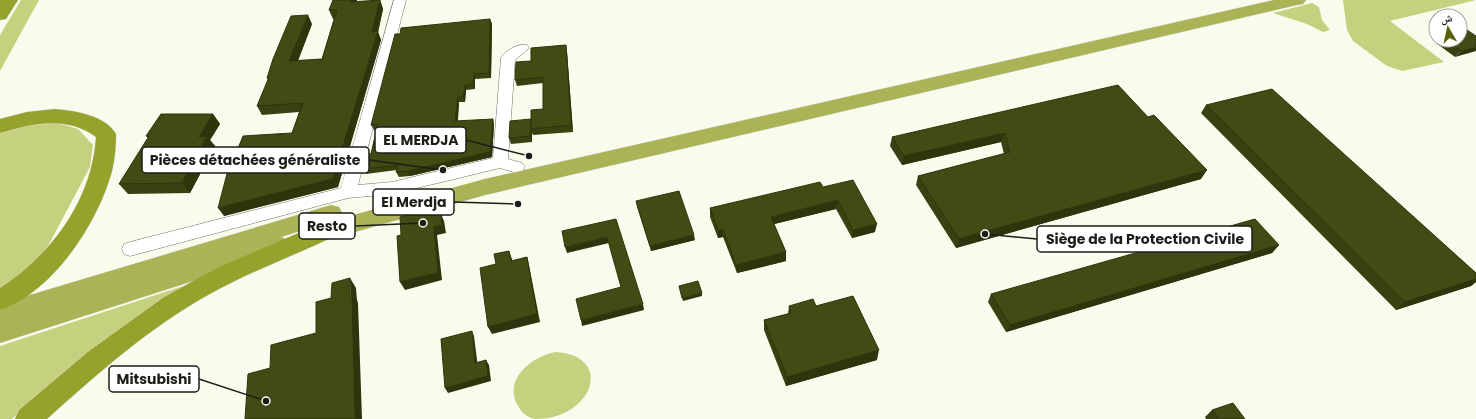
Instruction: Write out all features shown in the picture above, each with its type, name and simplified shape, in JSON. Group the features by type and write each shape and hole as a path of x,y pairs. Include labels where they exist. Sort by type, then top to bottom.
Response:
{"highway":[{"path":"0,15 10,0"},
{"path":"0,314 341,210 509,164 1250,0"},
{"path":"0,332 327,230 506,182 1297,0"},
{"path":"0,126 34,117 72,116 97,126 106,134 107,148 98,185 59,252 44,268 21,287 0,300"},
{"path":"28,419 95,360 177,302 226,274 327,230"}],"street":[{"path":"348,192 400,0"},
{"path":"130,249 348,192 392,188 509,164 508,58 522,48"}],"green space":[{"path":"21,0 39,0 0,71 0,35"},
{"path":"1343,0 1476,0 1443,8 1428,8 1428,12 1390,21 1444,62 1402,71 1387,66 1353,41 1347,30"},
{"path":"1312,3 1319,7 1322,20 1330,30 1323,32 1307,24 1273,13"},
{"path":"55,122 78,129 93,145 90,167 47,248 31,267 0,290 0,133 23,126"},
{"path":"183,286 95,349 12,419 0,419 0,346"},
{"path":"556,352 574,356 586,364 591,375 589,387 583,399 571,409 555,416 535,419 531,418 521,411 515,399 514,389 516,380 528,365 546,354"}],"building":[{"path":"333,0 351,0 350,2 380,0 372,32 378,31 333,179 218,208 229,166 231,166 243,136 292,133 303,103 257,106 269,77 267,78 273,59 291,16 308,15 289,61 322,59 337,10 329,10"},
{"path":"490,19 489,73 474,74 473,84 465,85 463,97 458,97 455,121 493,119 490,152 408,171 396,172 398,165 363,169 366,154 371,154 378,124 371,125 395,34 400,34 401,28"},
{"path":"1468,31 1476,36 1476,47 1461,51 1457,48 1468,48"},
{"path":"566,45 571,125 531,129 531,110 543,109 543,77 515,80 516,62 531,61 531,48"},
{"path":"1118,85 1148,117 1154,115 1207,170 959,239 918,176 1010,152 1005,133 904,156 892,137"},
{"path":"1272,89 1476,273 1476,279 1405,302 1206,105"},
{"path":"161,114 213,114 199,137 207,136 182,183 119,184 149,136 146,136"},
{"path":"531,119 530,136 509,138 510,121"},
{"path":"853,180 877,224 853,230 838,200 771,217 786,252 736,265 723,229 718,230 710,208 820,182 823,187"},
{"path":"679,191 694,235 650,246 636,201"},
{"path":"437,208 438,214 441,214 442,225 434,227 438,273 400,282 397,236 401,235 400,217"},
{"path":"616,219 643,304 581,320 576,299 621,287 607,237 565,247 562,231"},
{"path":"1255,219 1279,245 1010,325 991,294"},
{"path":"509,251 511,261 527,257 537,314 488,327 480,268 496,264 494,254"},
{"path":"350,278 350,293 352,293 355,419 245,419 248,374 270,368 271,345 316,333 316,302 331,298 332,283"},
{"path":"698,281 702,293 682,298 679,286"},
{"path":"853,296 879,350 787,377 764,320 791,313 789,306 813,299 816,306"},
{"path":"472,331 475,363 486,360 488,376 445,388 441,339"},
{"path":"1233,403 1245,419 1219,419 1212,410"}],"place":[{"name":"EL MERDJA","path":"529,156"},
{"name":"Pièces détachées généraliste","path":"443,170"},
{"name":"El Merdja","path":"518,204"},
{"name":"Resto","path":"423,223"},
{"name":"Siège de la Protection Civile","path":"985,234"},
{"name":"Mitsubishi","path":"266,401"}]}
